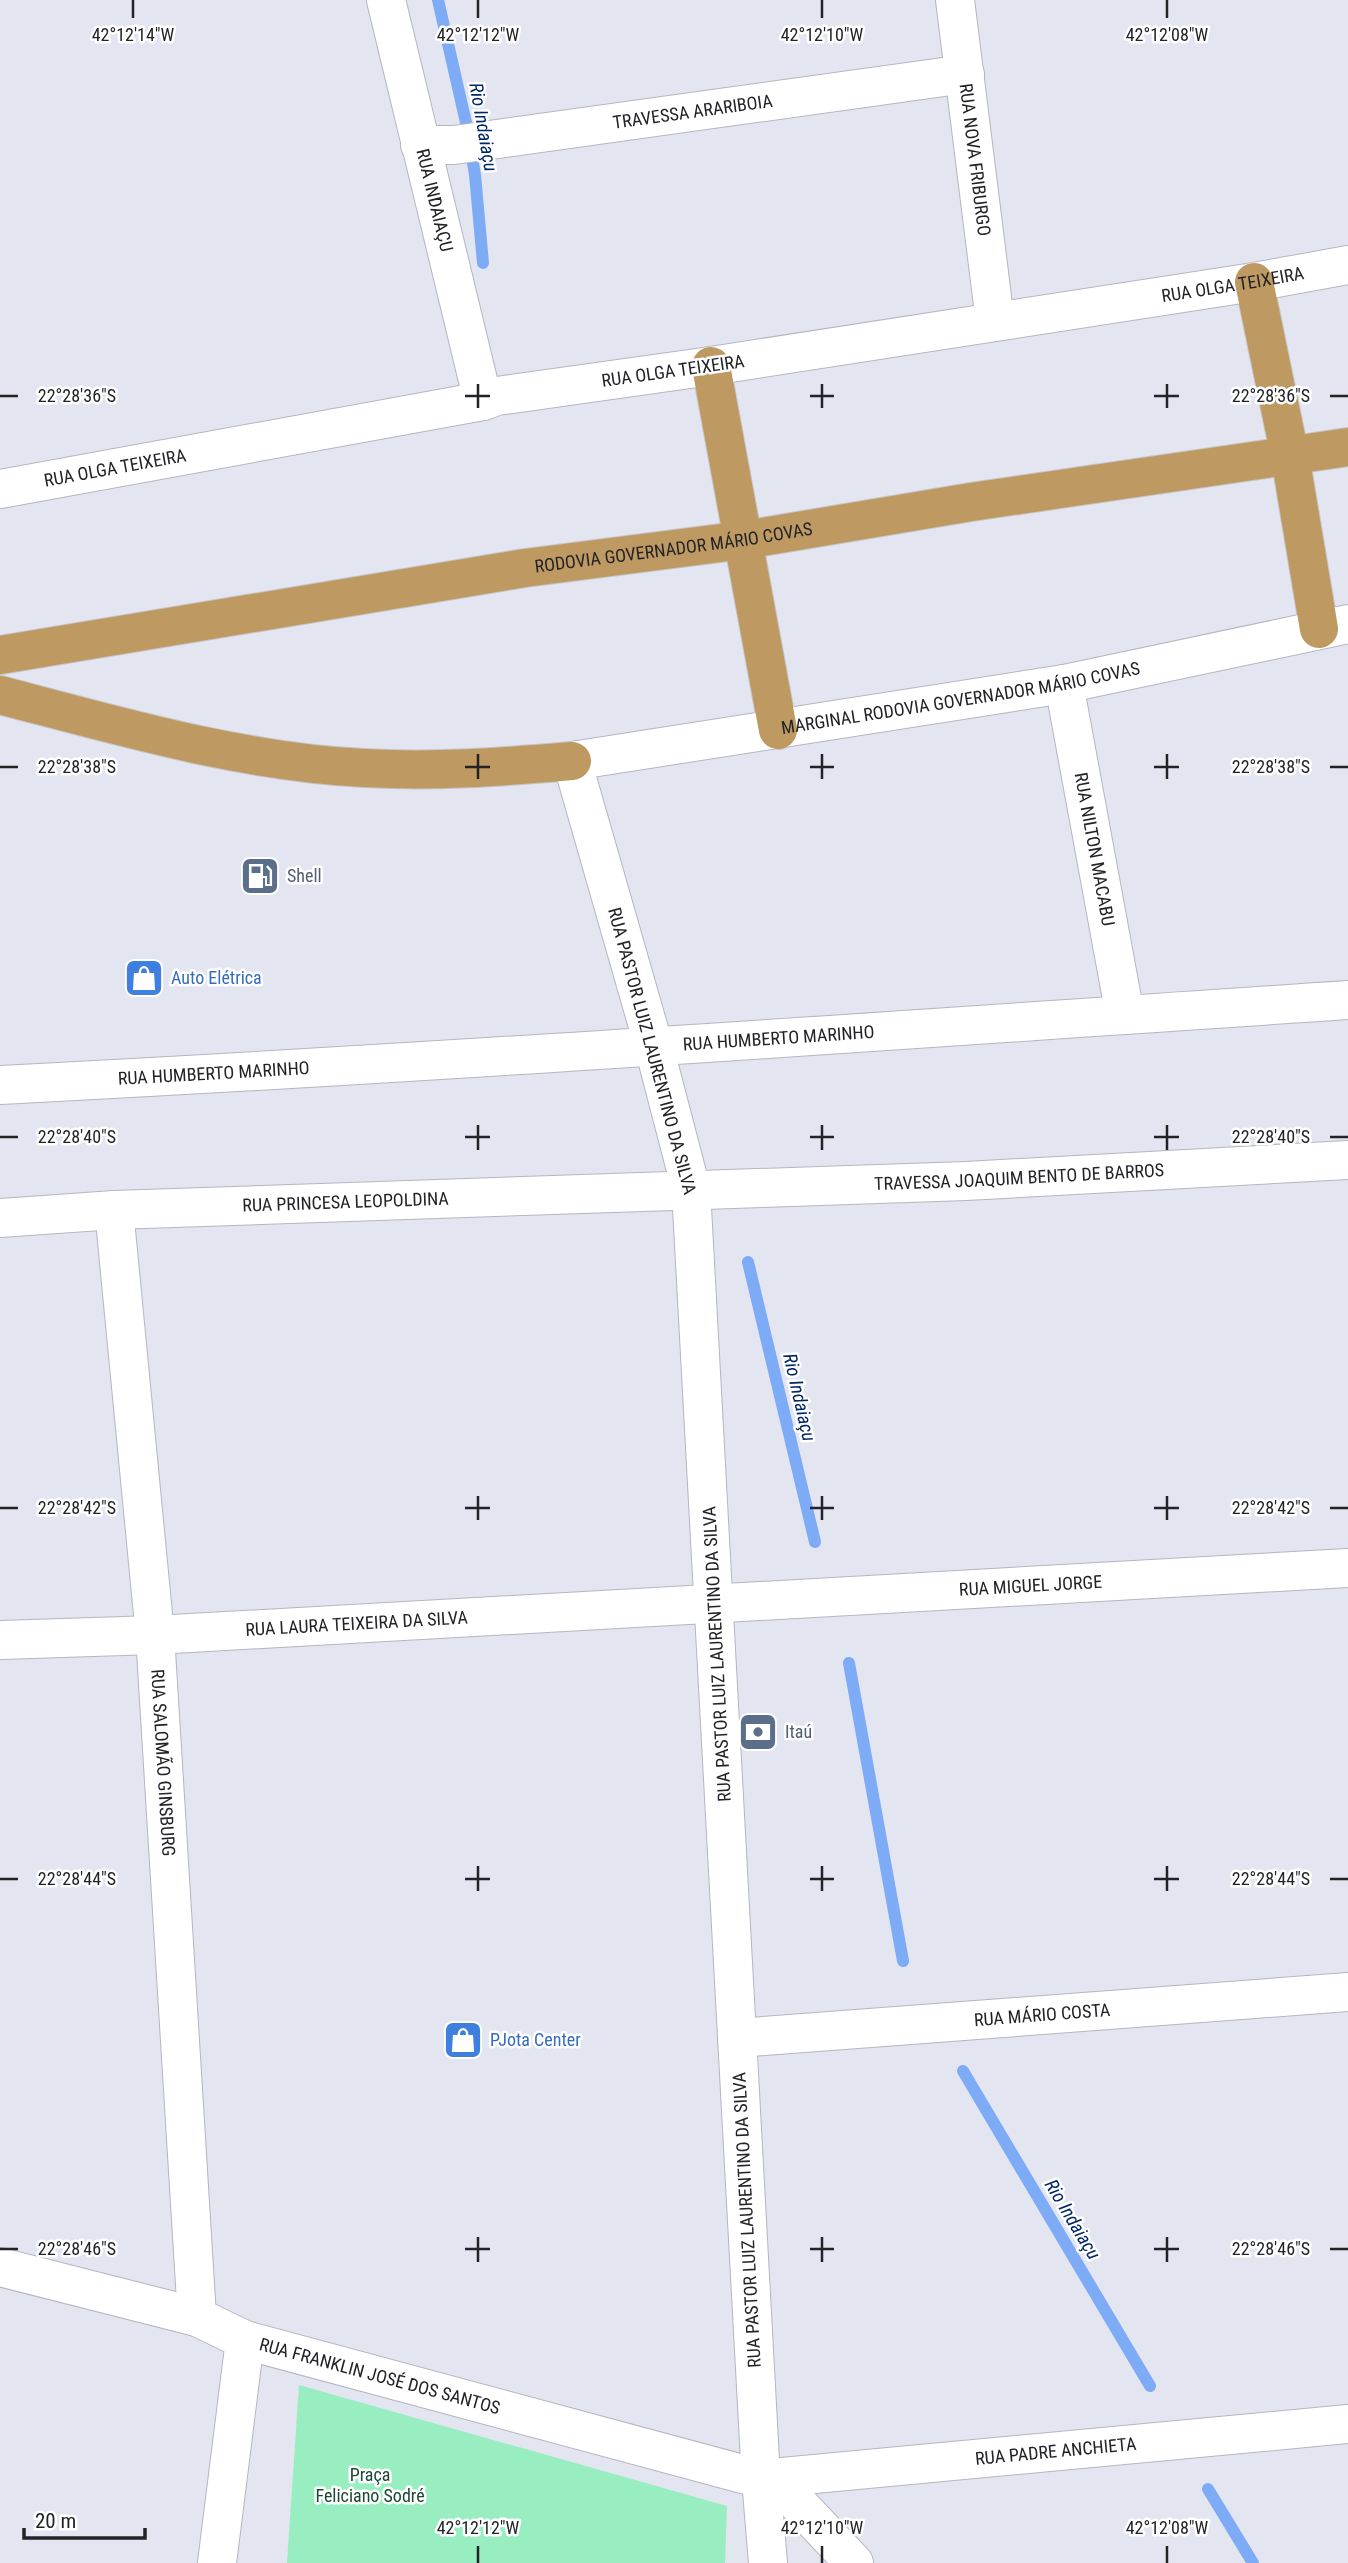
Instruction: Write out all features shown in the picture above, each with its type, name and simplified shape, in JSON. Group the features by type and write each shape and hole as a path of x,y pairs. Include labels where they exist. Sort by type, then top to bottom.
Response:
{"highway":[{"path":"1254,282 1290,456 1334,627"},
{"path":"711,366 778,730"},
{"name":"RODOVIA GOVERNADOR MÁRIO COVAS","path":"0,655 525,568 744,540 971,502 1348,447"},
{"path":"0,695 137,730 281,759 363,768 469,770 572,761"}],"street":[{"name":"RUA INDAIAÇU","path":"386,0 455,143 484,401"},
{"name":"RUA NOVA FRIBURGO","path":"955,0 995,321"},
{"name":"TRAVESSA ARARIBOIA","path":"455,143 965,75"},
{"name":"RUA OLGA TEIXEIRA","path":"0,489 484,401 497,396 711,366 1348,265"},
{"name":"MARGINAL RODOVIA GOVERNADOR MÁRIO COVAS","path":"572,761 1064,684 1334,627"},
{"name":"RUA NILTON MACABU","path":"1064,684 1125,1015"},
{"name":"RUA PASTOR LUIZ LAURENTINO DA SILVA","path":"572,761 654,1047 691,1189 737,2038 767,2478 768,2563"},
{"name":"RUA HUMBERTO MARINHO","path":"0,1085 245,1073 1348,1000"},
{"name":"TRAVESSA JOAQUIM BENTO DE BARROS","path":"691,1189 966,1181 1348,1160"},
{"name":"RUA PRINCESA LEOPOLDINA","path":"0,1218 114,1210 691,1189"},
{"name":"RUA SALOMÃO GINSBURG","path":"114,1210 155,1635 197,2317"},
{"name":"RUA MIGUEL JORGE","path":"714,1602 1348,1568"},
{"name":"RUA LAURA TEIXEIRA DA SILVA","path":"0,1640 155,1635 714,1602"},
{"name":"RUA MÁRIO COSTA","path":"737,2038 1348,1992"},
{"name":"RUA FRANKLIN JOSÉ DOS SANTOS","path":"0,2267 197,2317 245,2340 767,2478"},
{"path":"217,2563 245,2340"},
{"name":"RUA PADRE ANCHIETA","path":"767,2478 1348,2424"},
{"path":"767,2478 854,2563"}],"green space":[{"name":"Praça Feliciano Sodré","path":"299,2385 727,2506 725,2563 287,2563"}],"waterway":[{"name":"Rio Indaiaçu","path":"438,0 467,127 475,175 483,263"},
{"name":"Rio Indaiaçu","path":"748,1262 815,1542"},
{"name":"Rio Indaiaçu","path":"849,1663 903,1961"},
{"name":"Rio Indaiaçu","path":"963,2071 1150,2386"},
{"name":"Rio Indaiaçu","path":"1208,2489 1253,2563"}],"place":[{"name":"Shell","path":"260,876"},
{"name":"Auto Elétrica","path":"144,978"},
{"name":"Itaú","path":"758,1732"},
{"name":"PJota Center","path":"463,2040"}]}
